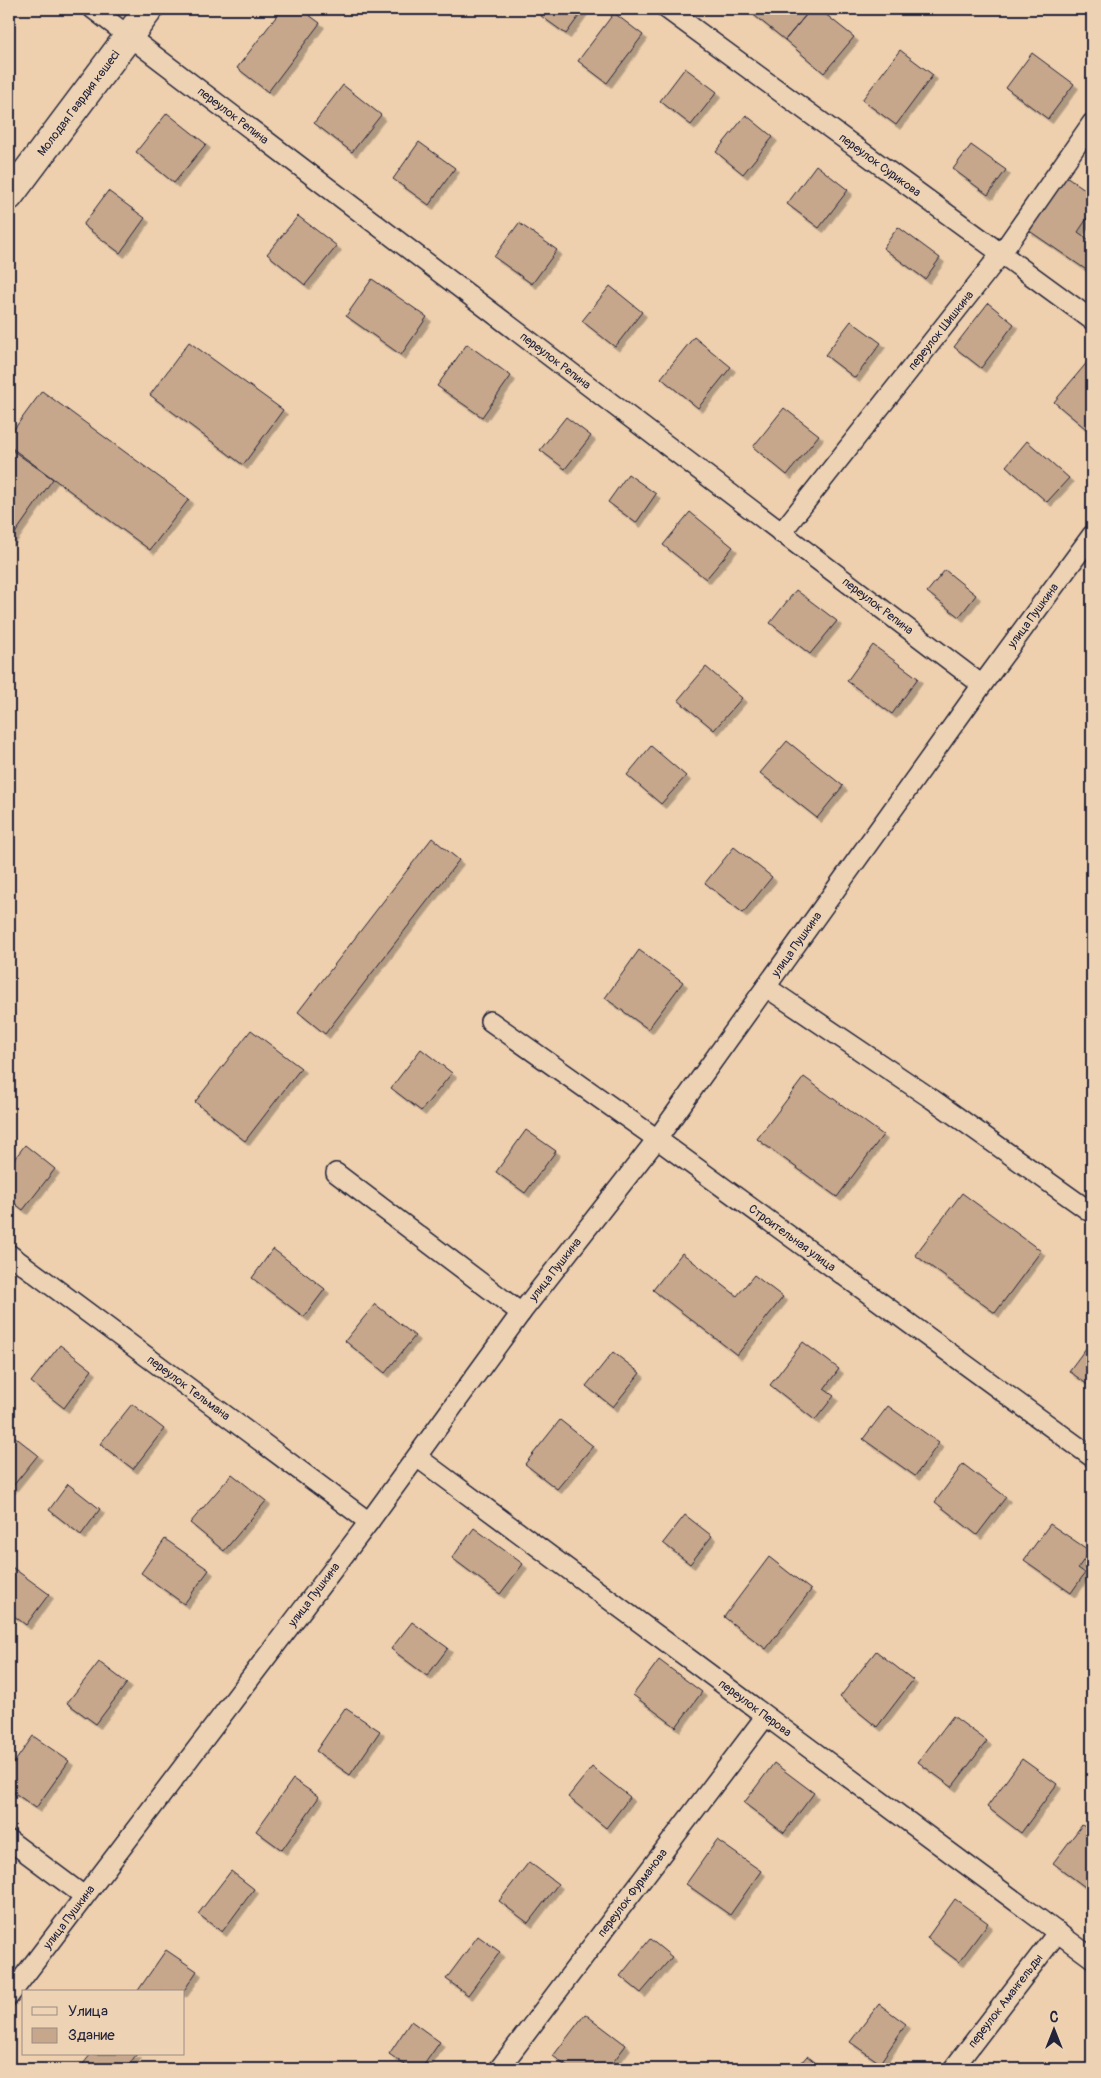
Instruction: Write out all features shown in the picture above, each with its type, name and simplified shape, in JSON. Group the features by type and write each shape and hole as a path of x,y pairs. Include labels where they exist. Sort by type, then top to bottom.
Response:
{"street":[{"name":"Молодая Гвардия көшесі","path":"9,196 149,9"}],"lane":[{"name":"переулок Репина","path":"93,9 982,685"},
{"name":"переулок Сурикова","path":"667,9 1092,320"},
{"name":"переулок Шишкина","path":"781,533 1001,254 1092,122"},
{"name":"улица Пушкина","path":"9,1996 369,1522 521,1313 657,1139 982,685 1092,535"},
{"path":"766,987 932,1099 1092,1213"},
{"name":"Строительная улица","path":"490,1021 657,1139 1092,1457"},
{"path":"336,1173 521,1313"},
{"name":"переулок Тельмана","path":"9,1254 369,1522"},
{"name":"переулок Перова","path":"417,1457 1092,1958"},
{"name":"переулок Фурманова","path":"499,2069 765,1717"},
{"path":"9,1840 84,1896"},
{"name":"переулок Амангельды","path":"954,2069 1058,1932"}],"building":[{"path":"282,9 301,9 320,23 268,92 237,68"},
{"path":"547,9 584,9 566,34 541,16"},
{"path":"752,9 811,9 785,40 750,12"},
{"path":"811,9 819,9 854,37 824,73 785,40"},
{"path":"614,13 643,35 607,83 578,61"},
{"path":"900,50 933,75 896,125 862,100"},
{"path":"1032,53 1074,84 1048,119 1006,88"},
{"path":"685,68 717,92 691,125 660,101"},
{"path":"343,85 381,115 352,152 314,123"},
{"path":"167,113 206,144 174,183 136,152"},
{"path":"746,115 773,137 743,174 716,152"},
{"path":"419,142 455,168 429,205 393,179"},
{"path":"971,145 1006,170 988,195 953,169"},
{"path":"816,165 848,190 819,228 787,204"},
{"path":"1066,176 1092,194 1092,211 1078,232 1092,242 1092,265 1088,271 1028,230"},
{"path":"108,191 145,218 120,253 83,225"},
{"path":"298,216 337,246 305,285 267,254"},
{"path":"519,223 557,250 532,284 494,257"},
{"path":"898,227 940,258 925,279 883,248"},
{"path":"372,279 427,317 401,355 346,316"},
{"path":"610,286 642,312 615,347 582,321"},
{"path":"988,303 1014,324 981,368 954,347"},
{"path":"851,321 881,343 855,378 825,355"},
{"path":"694,337 731,367 698,408 661,378"},
{"path":"189,342 283,410 243,465 150,395"},
{"path":"467,344 511,376 482,417 437,386"},
{"path":"1089,360 1092,363 1092,434 1054,402"},
{"path":"42,391 189,499 150,550 9,446 9,436"},
{"path":"784,408 819,435 787,475 753,447"},
{"path":"566,417 591,436 565,469 540,450"},
{"path":"1027,441 1069,478 1047,502 1006,466"},
{"path":"9,448 53,479 9,542"},
{"path":"628,474 656,494 636,523 608,502"},
{"path":"690,512 733,547 706,579 663,545"},
{"path":"945,570 976,595 959,617 927,592"},
{"path":"796,590 837,621 810,654 770,623"},
{"path":"873,645 918,678 892,714 847,681"},
{"path":"706,667 742,698 714,730 678,700"},
{"path":"787,741 843,786 817,818 760,773"},
{"path":"651,746 686,776 661,804 627,775"},
{"path":"432,838 459,860 325,1034 298,1012"},
{"path":"734,847 772,877 743,913 705,883"},
{"path":"639,950 683,982 648,1029 605,998"},
{"path":"251,1030 301,1068 245,1141 195,1102"},
{"path":"421,1049 452,1073 421,1111 391,1088"},
{"path":"804,1077 883,1135 837,1197 757,1139"},
{"path":"526,1130 556,1151 525,1193 496,1172"},
{"path":"25,1145 55,1169 23,1210 9,1199 9,1166"},
{"path":"962,1193 1041,1251 995,1313 915,1255"},
{"path":"273,1249 325,1289 304,1317 252,1278"},
{"path":"682,1253 737,1296 754,1275 783,1297 737,1355 653,1290"},
{"path":"375,1304 415,1336 385,1373 345,1341"},
{"path":"1092,1340 1092,1388 1069,1371"},
{"path":"803,1342 839,1369 824,1389 834,1396 815,1420 770,1385"},
{"path":"60,1345 92,1370 64,1408 31,1382"},
{"path":"613,1352 640,1373 613,1407 586,1386"},
{"path":"132,1404 164,1429 133,1469 100,1444"},
{"path":"888,1406 939,1443 915,1476 863,1439"},
{"path":"560,1420 593,1446 557,1489 525,1464"},
{"path":"9,1432 38,1455 9,1491"},
{"path":"963,1464 1006,1497 977,1535 935,1502"},
{"path":"232,1474 266,1501 224,1551 190,1523"},
{"path":"68,1484 100,1509 81,1535 49,1510"},
{"path":"685,1515 712,1536 690,1564 663,1543"},
{"path":"1050,1524 1090,1551 1078,1568 1085,1573 1071,1593 1024,1560"},
{"path":"474,1528 523,1564 500,1594 452,1558"},
{"path":"165,1539 209,1570 184,1604 141,1573"},
{"path":"769,1557 811,1590 766,1649 724,1617"},
{"path":"9,1565 49,1594 26,1625 9,1612"},
{"path":"412,1622 448,1648 427,1676 391,1649"},
{"path":"876,1651 913,1680 877,1727 840,1697"},
{"path":"659,1660 702,1692 676,1727 633,1695"},
{"path":"99,1662 127,1683 96,1724 67,1703"},
{"path":"345,1708 380,1731 350,1775 316,1751"},
{"path":"953,1716 987,1741 952,1787 918,1762"},
{"path":"33,1736 69,1761 36,1808 9,1789 9,1770"},
{"path":"1022,1759 1057,1784 1021,1833 987,1807"},
{"path":"774,1763 814,1793 784,1833 744,1803"},
{"path":"592,1767 630,1797 606,1828 568,1797"},
{"path":"293,1779 319,1797 282,1850 256,1831"},
{"path":"1082,1825 1092,1832 1092,1878 1085,1887 1053,1863"},
{"path":"717,1840 761,1871 730,1915 686,1884"},
{"path":"529,1862 558,1884 528,1923 499,1901"},
{"path":"231,1871 254,1889 222,1932 198,1914"},
{"path":"955,1899 988,1923 959,1962 927,1938"},
{"path":"478,1936 500,1952 468,1995 446,1979"},
{"path":"650,1939 672,1957 641,1993 620,1976"},
{"path":"166,1950 197,1971 184,1990 138,1990"},
{"path":"879,2004 906,2024 880,2063 850,2042"},
{"path":"585,2014 626,2045 608,2069 570,2069 553,2056"},
{"path":"411,2021 440,2042 421,2069 411,2069 389,2054"},
{"path":"89,2056 135,2056 125,2069 79,2069"},
{"path":"807,2056 824,2069 796,2069"}]}
